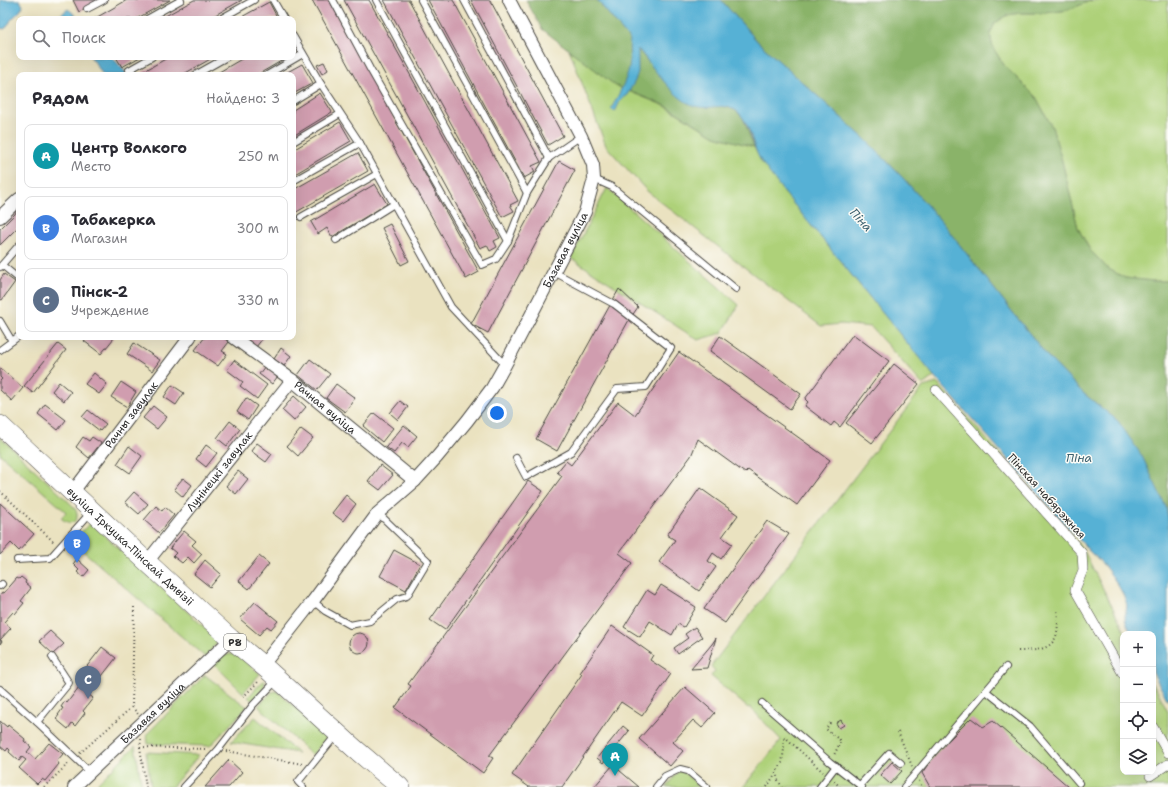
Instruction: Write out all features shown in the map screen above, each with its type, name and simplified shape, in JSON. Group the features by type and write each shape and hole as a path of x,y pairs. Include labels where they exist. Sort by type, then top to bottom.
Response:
{"main road":[{"name":"вуліца Іркуцка-Пінскай Дывізіі","path":"0,425 268,674 393,783"}],"street":[{"name":"Базавая вуліца","path":"415,481 437,458 492,388 585,212 594,179 593,165 581,136 509,0"},
{"path":"0,217 16,201"},
{"name":"Рачны завулак","path":"72,493 188,340"},
{"name":"Рачная вуліца","path":"237,340 292,380 415,481"},
{"name":"Лунінецкі завулак","path":"147,562 292,380"},
{"name":"Пінская набярэжная","path":"936,390 1082,553 1083,570 1075,590 1120,669"},
{"path":"268,674 314,601 378,514 415,481"},
{"name":"Базавая вуліца","path":"74,787 231,639"},
{"path":"1156,732 1168,753"},
{"path":"1150,776 1168,764"}],"lane":[{"path":"87,9 104,0"},
{"path":"152,16 181,0"},
{"path":"225,16 254,0"},
{"path":"273,0 282,16"},
{"path":"333,0 370,69 482,265 496,259 508,241 527,193 550,158 581,136"},
{"path":"376,0 508,241"},
{"path":"421,0 527,193"},
{"path":"464,0 550,158"},
{"path":"296,41 321,84 360,143 451,307 505,365"},
{"path":"296,58 303,54"},
{"path":"129,70 147,60"},
{"path":"200,72 221,60"},
{"path":"272,72 293,60"},
{"path":"296,99 321,84"},
{"path":"296,140 340,114"},
{"path":"296,179 360,143"},
{"path":"301,217 378,174"},
{"path":"594,179 612,187 736,289"},
{"path":"336,240 394,204"},
{"path":"16,248 1,266 16,277"},
{"path":"516,458 526,477 571,452 617,389 646,387 671,348 614,304 554,272"},
{"path":"0,321 12,341"},
{"path":"0,350 16,338"},
{"path":"17,560 50,558 92,511"},
{"path":"314,601 325,611 350,625 370,621 397,599 408,596 428,561 378,514"},
{"path":"38,722 69,683 52,657"},
{"path":"904,787 1006,667"},
{"path":"184,787 218,750 253,705 268,674"},
{"path":"0,689 38,722 90,772"},
{"path":"986,691 1030,726 1079,783"},
{"path":"762,704 830,762 861,786 889,753 902,763"},
{"path":"303,787 298,782 337,733"},
{"path":"820,787 836,766"},
{"path":"656,787 665,776 680,769 688,772 708,787"}],"path":[{"path":"0,491 56,544"},
{"path":"134,607 132,707 144,721 140,748 146,787"},
{"path":"1018,651 1041,649 1051,644 1058,632 1057,609"},
{"path":"243,697 268,674"},
{"path":"44,787 75,757 132,707"},
{"path":"830,723 826,729 841,741 830,762"},
{"path":"898,732 922,787"},
{"path":"767,787 782,763 784,736 840,787"},
{"path":"776,772 782,787"}],"green space":[{"path":"526,0 597,0 669,87 735,110 743,118 754,147 715,136 666,106 616,86 542,29"},
{"path":"721,0 1092,0 1068,10 1008,15 995,23 990,34 993,48 1004,65 1036,97 1052,127 1062,161 1078,228 1090,250 1107,268 1125,278 1168,281 1168,518 1166,507 1118,421 1083,393 1048,357 940,220 903,178 866,140 759,43"},
{"path":"1092,0 1168,0 1168,281 1125,278 1107,268 1090,250 1078,228 1062,161 1052,127 1036,97 1004,65 993,48 990,34 995,23 1008,15 1068,10"},
{"path":"569,49 616,86 665,106 715,136 754,147 761,161 783,191 934,376 923,385 871,327 841,324 821,326 647,191 606,146"},
{"path":"607,188 739,305 722,333 698,340 571,258"},
{"path":"937,383 1083,549 1124,631 1120,631 1120,775 1156,775 1156,689 1168,711 1168,787 743,787 781,740 750,707 748,708 711,676 715,671 711,666 923,387"},
{"path":"0,437 73,506 77,514 75,521 69,522 61,518 66,512 0,454"},
{"path":"92,524 216,638 216,644 205,657 82,550 70,544 88,525"},
{"path":"231,654 238,655 260,674 243,693 214,664 222,656"},
{"path":"205,675 247,707 210,746 148,744 147,734"},
{"path":"264,680 265,682 262,691 252,701 248,697"},
{"path":"277,691 325,734 326,739 312,755 258,706 272,692"},
{"path":"255,717 298,753 231,742"},
{"path":"135,746 142,787 94,787"},
{"path":"146,752 199,755 172,787 151,787"},
{"path":"680,769 700,787 666,787"}],"water":[{"path":"0,0 20,0 23,6 4,29 0,28"},
{"name":"Піна","path":"597,0 721,0 759,43 866,140 903,178 940,220 1048,357 1083,393 1118,421 1142,456 1166,507 1168,518 1168,701 1156,679 1156,631 1130,631 1125,619 1127,606 1126,602 1121,590 1112,576 934,376 783,191 761,161 747,126 740,114 731,108 699,107 682,99 666,83 638,49 638,72 635,81 627,95 621,99 615,112 611,109 619,95 628,73 630,61 630,40"},
{"path":"68,9 76,16 59,16"},
{"path":"93,60 115,60 125,72 101,72"}],"building":[{"path":"73,0 100,0 79,12"},
{"path":"127,0 170,0 141,16 99,16"},
{"path":"194,0 242,0 213,16 165,16"},
{"path":"312,0 329,0 479,272 466,279"},
{"path":"344,0 369,0 500,238 494,241 497,247 490,251 487,245 480,248"},
{"path":"384,0 409,0 518,201 510,205 514,211 502,217"},
{"path":"428,0 453,0 541,162 532,166 535,172 524,178"},
{"path":"471,0 490,0 563,136 548,145"},
{"path":"269,2 276,16 243,16"},
{"path":"118,60 135,60 122,67"},
{"path":"164,60 209,60 187,72 142,72"},
{"path":"240,60 283,60 262,72 219,72"},
{"path":"324,62 328,70 322,74 317,65"},
{"path":"302,64 313,83 296,92 296,72 287,72"},
{"path":"320,93 332,112 296,134 296,108"},
{"path":"340,122 351,141 296,173 296,148"},
{"path":"358,153 368,171 296,212 296,188"},
{"path":"559,161 575,170 488,333 471,324"},
{"path":"375,184 387,204 332,237 327,228 318,234 311,222"},
{"path":"16,212 16,229 0,245 0,229"},
{"path":"390,224 409,261 401,265 382,228"},
{"path":"4,274 15,282 2,300 0,299 0,280"},
{"path":"619,289 638,307 629,320 557,451 536,439"},
{"path":"853,334 889,361 840,427 834,422 831,426 805,406 808,402 805,399"},
{"path":"720,336 801,394 790,409 710,351"},
{"path":"85,340 112,340 101,354 84,341"},
{"path":"203,340 226,340 229,342 222,351 227,354 218,366 195,350"},
{"path":"246,340 261,340 256,347"},
{"path":"134,343 160,360 152,371 127,354"},
{"path":"58,344 66,350 33,393 24,386"},
{"path":"281,348 291,356 284,366 274,359"},
{"path":"679,352 830,460 797,505 748,470 745,473 698,439 691,456 619,553 632,563 489,756 493,758 483,773 395,708 411,686 408,684 562,476 557,472 566,461 571,465 618,402 635,415"},
{"path":"310,359 330,374 317,390 298,375"},
{"path":"234,360 267,385 257,399 240,386 243,382 227,370"},
{"path":"894,364 919,384 872,443 846,423"},
{"path":"265,366 278,376 272,384 259,374"},
{"path":"0,368 23,388 12,401 0,390 0,381 2,379 0,377"},
{"path":"94,373 107,384 99,394 85,384"},
{"path":"59,382 71,392 64,401 52,391"},
{"path":"121,382 136,392 127,407 111,397"},
{"path":"336,384 355,398 345,412 326,398"},
{"path":"172,385 184,393 176,405 164,397"},
{"path":"294,396 306,407 294,421 282,410"},
{"path":"246,398 257,406 248,420 237,412"},
{"path":"400,401 408,407 398,420 390,413"},
{"path":"45,404 66,420 58,430 38,414"},
{"path":"153,406 167,417 157,429 143,418"},
{"path":"88,410 106,424 100,431 82,417"},
{"path":"374,413 393,428 382,442 363,426"},
{"path":"230,421 240,429 227,446 217,438"},
{"path":"404,425 417,436 408,447 402,443 394,453 386,447"},
{"path":"301,429 313,438 298,456 287,446"},
{"path":"83,437 89,441 92,437 101,443 89,458 76,447"},
{"path":"257,443 272,454 266,462 251,451"},
{"path":"206,445 217,453 206,467 196,459"},
{"path":"129,446 142,456 130,473 117,464"},
{"path":"380,465 393,475 380,490 368,481"},
{"path":"238,471 248,479 236,494 226,486"},
{"path":"183,478 192,485 183,497 174,489"},
{"path":"528,481 543,491 445,630 430,620"},
{"path":"700,488 738,515 722,537 732,544 721,559 713,553 708,561 716,567 699,591 659,562 675,540 667,535"},
{"path":"134,492 148,504 139,514 125,502"},
{"path":"346,495 356,504 343,521 332,513"},
{"path":"0,503 34,534 19,551 11,543 0,555"},
{"path":"156,506 162,511 165,507 174,515 159,533 144,520"},
{"path":"767,521 789,534 725,623 704,609"},
{"path":"184,531 196,541 192,545 202,554 194,563 188,557 182,563 173,556 176,553 170,548"},
{"path":"394,550 420,564 406,590 380,576"},
{"path":"259,556 269,564 249,589 239,581"},
{"path":"77,559 89,570 83,577 77,572 79,570 73,564"},
{"path":"205,560 221,574 210,587 194,574"},
{"path":"21,577 31,588 21,601 24,603 15,614 13,612 4,622 11,628 0,640 0,595 2,592 4,593 17,578 19,579"},
{"path":"661,585 696,607 684,627 678,624 672,635 650,621 640,637 624,627 647,590 655,595"},
{"path":"255,602 278,621 271,629 267,626 259,635 240,619"},
{"path":"612,626 653,655 650,660 671,674 642,716 621,702 562,787 529,787 512,775 582,674 580,673"},
{"path":"695,627 702,637 678,654 674,648 688,638 685,634"},
{"path":"50,631 64,644 53,654 39,641"},
{"path":"359,633 366,636 369,643 366,650 359,653 352,650 349,643 352,636"},
{"path":"716,638 707,668 691,669 712,644"},
{"path":"102,647 116,658 88,694 93,698 83,711 85,713 75,726 72,723 68,729 56,719 63,708 61,707 65,701 67,703 79,687 81,689 84,685 77,679"},
{"path":"685,687 715,713 702,728 693,720 673,742 683,751 670,766 639,739"},
{"path":"971,718 983,727 993,721 1069,787 930,787 922,773 936,753"},
{"path":"841,720 844,725 839,728 836,723"},
{"path":"0,721 7,727 8,725 25,739 24,741 31,747 27,752 35,759 49,743 63,754 57,761 59,764 45,781 42,779 37,784 19,768 26,760 22,757 19,761 9,752 10,750 8,748 6,751 0,746"},
{"path":"623,726 629,731 603,763 597,758"},
{"path":"229,760 242,772 229,787 205,787"},
{"path":"892,762 902,771 890,784 880,775"},
{"path":"613,765 639,787 594,787"}],"place":[{"name":"Табакерка","path":"77,563"},
{"name":"Пінск-2","path":"88,699"},
{"name":"Центр Волкого","path":"615,776"}]}
